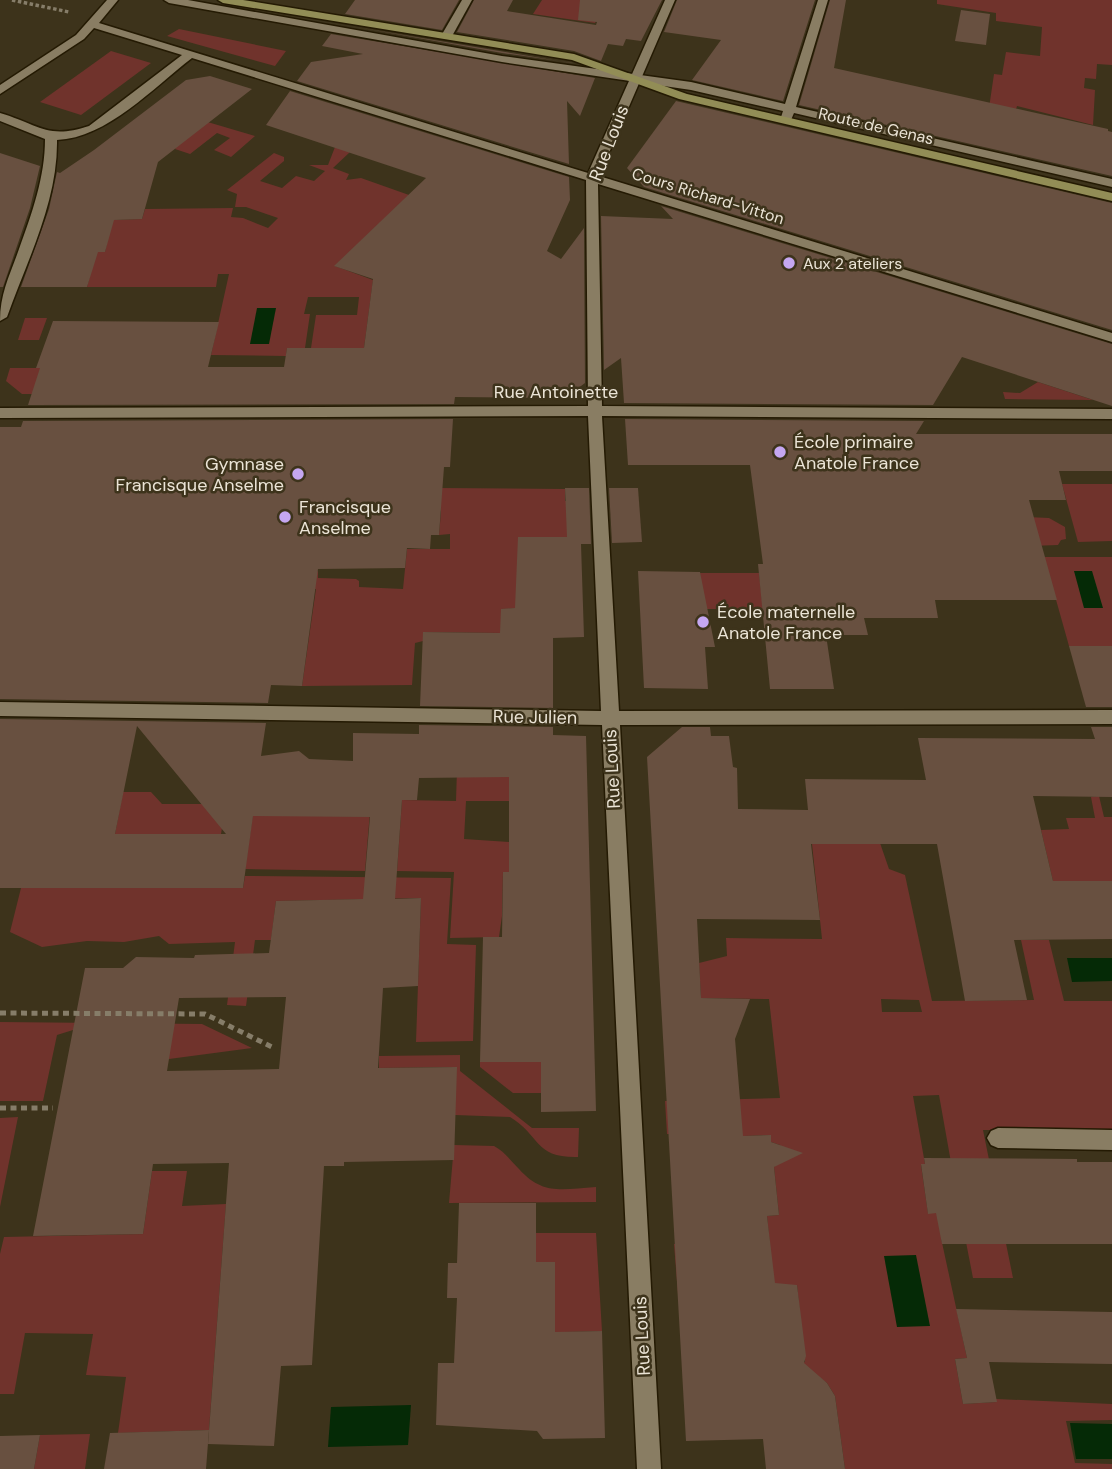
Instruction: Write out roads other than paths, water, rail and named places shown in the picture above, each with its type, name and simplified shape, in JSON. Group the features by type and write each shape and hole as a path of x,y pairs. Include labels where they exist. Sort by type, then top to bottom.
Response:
{"main road":[{"name":"Route de Genas","path":"223,0 574,57 683,97 1112,197"}],"street":[{"path":"0,90 80,37 113,0"},
{"name":"Route de Genas","path":"169,0 502,59 691,86 1112,183"},
{"path":"447,36 467,0"},
{"name":"Rue Louis","path":"649,1469 594,411 592,178 670,0"},
{"path":"786,121 822,0"},
{"name":"Cours Richard-Vitton","path":"92,24 1112,338"},
{"path":"0,117 51,137 72,136 93,128 190,55"},
{"path":"0,317 41,201 53,156 51,137"},
{"name":"Rue Antoinette","path":"0,413 594,411 1112,414"},
{"name":"Rue Julien","path":"0,709 609,718 1112,717"},
{"path":"998,1139 1112,1140"}],"place":[{"name":"Aux 2 ateliers","path":"789,263"},
{"name":"École primaire Anatole France","path":"780,452"},
{"name":"Gymnase Francisque Anselme","path":"298,474"},
{"name":"Francisque Anselme","path":"285,517"},
{"name":"École maternelle Anatole France","path":"703,622"}]}
